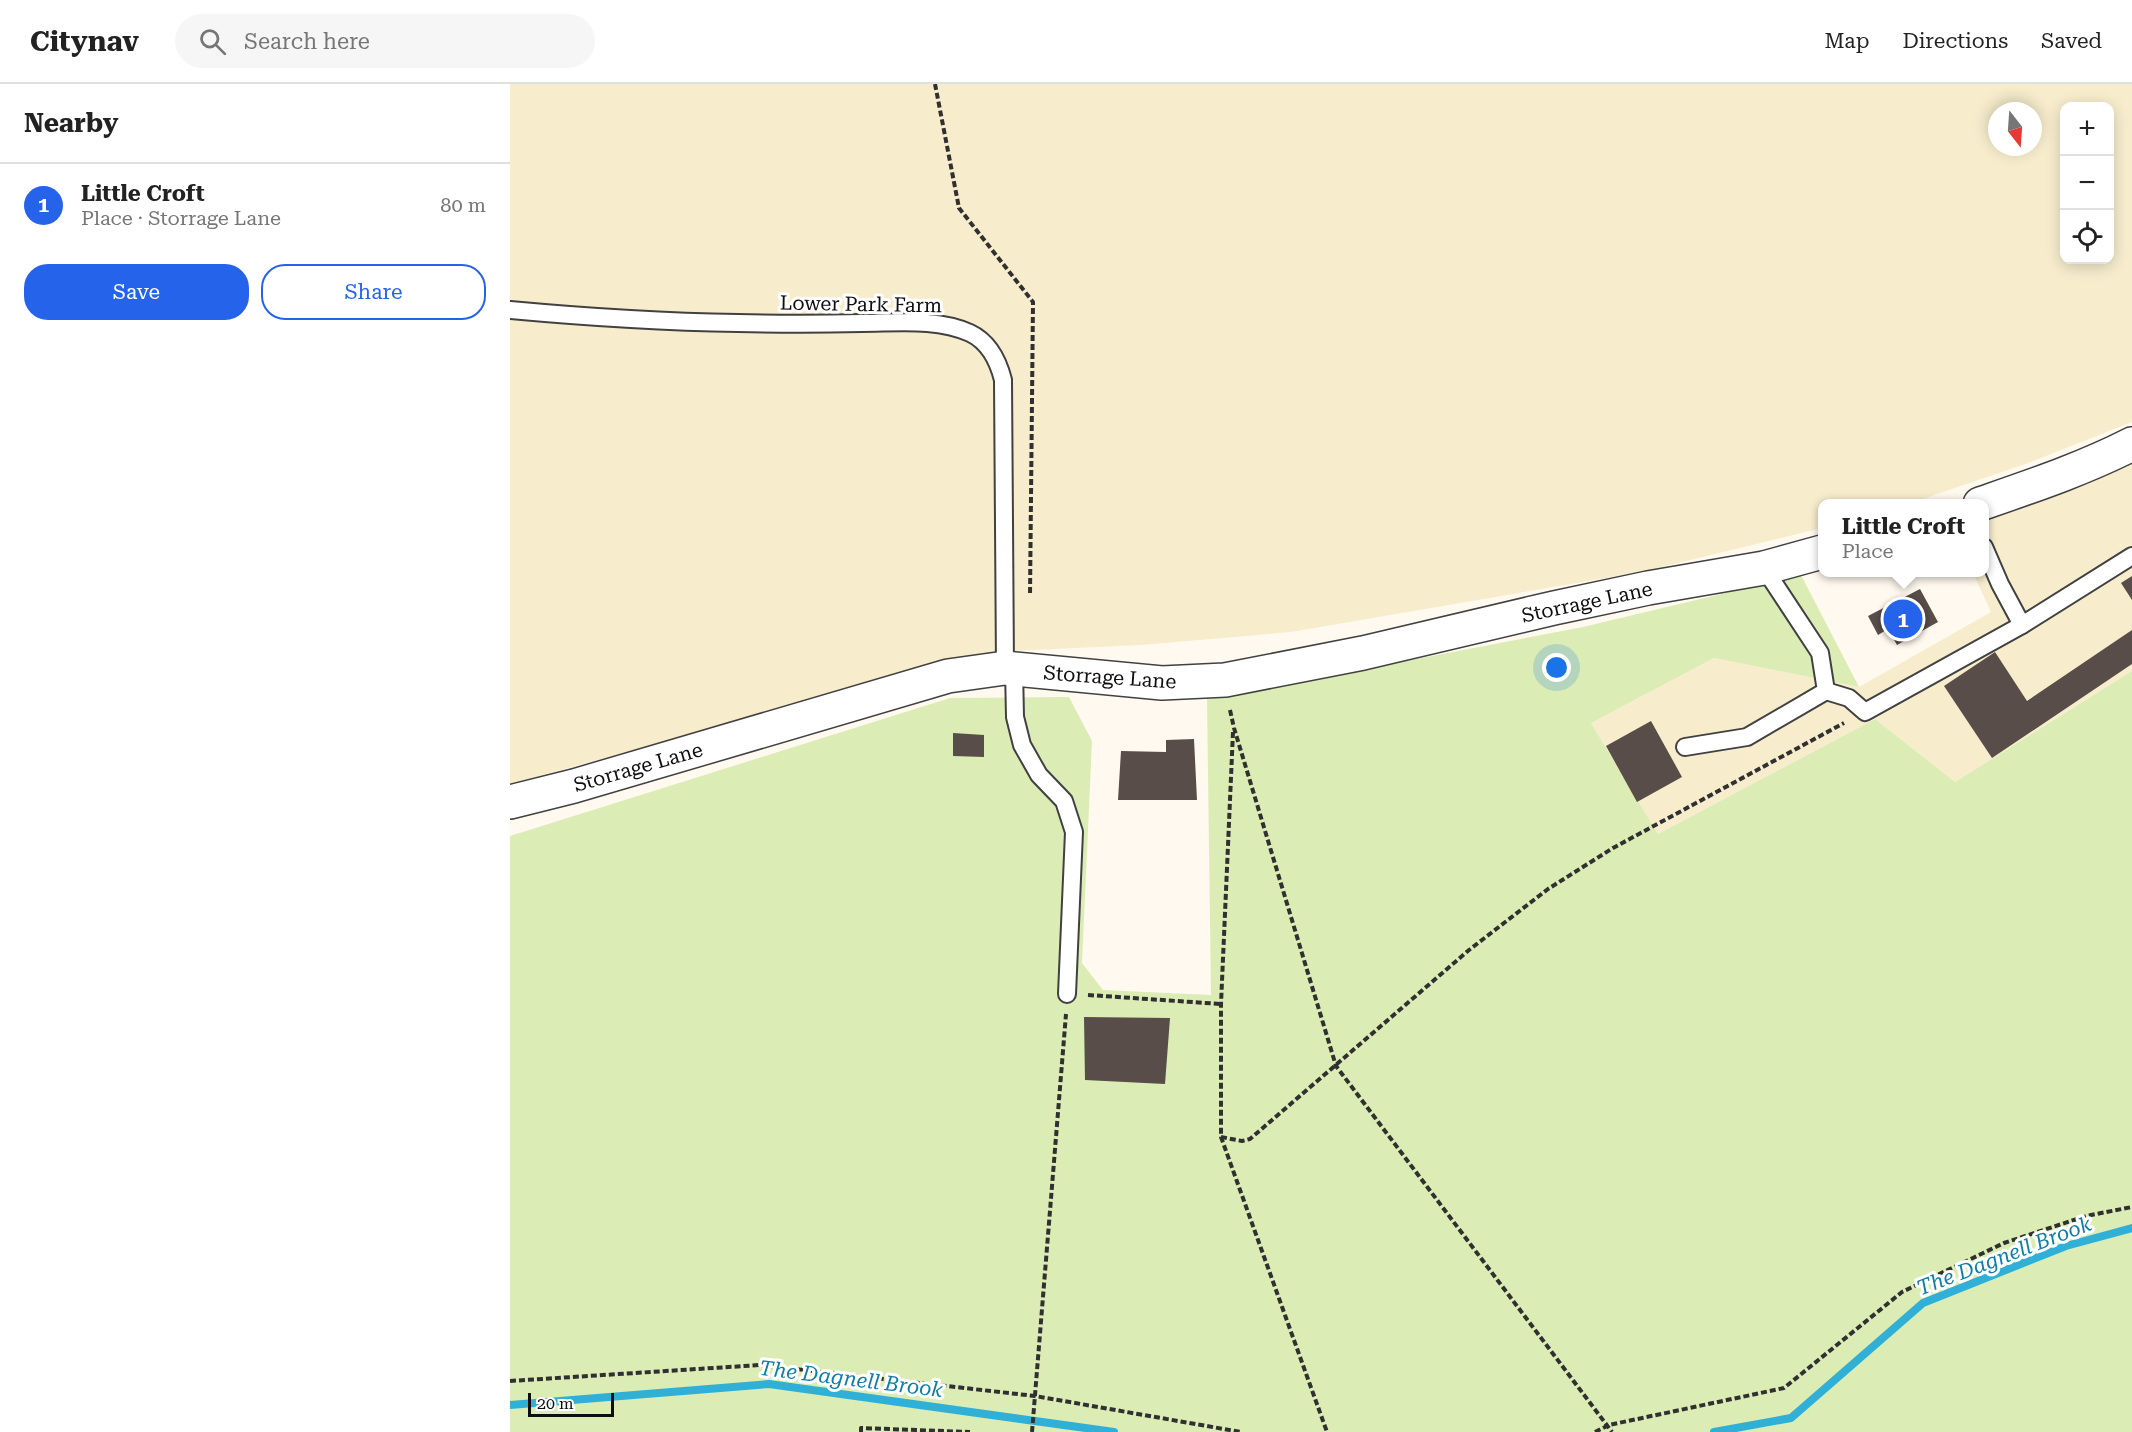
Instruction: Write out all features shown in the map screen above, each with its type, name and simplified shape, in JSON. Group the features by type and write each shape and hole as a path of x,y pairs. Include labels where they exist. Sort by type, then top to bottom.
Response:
{"street":[{"path":"1989,501 2102,459 2132,444"},
{"name":"Storrage Lane","path":"510,802 574,786 948,676 1009,669 1162,683 1225,680 1343,657 1648,588 1764,568 1818,553"}],"lane":[{"name":"Lower Park Farm","path":"510,310 614,318 738,323 910,323 953,327 972,333 987,345 998,362 1003,380 1009,669 1015,717 1022,746 1032,765 1064,801 1074,832 1068,994"},
{"path":"1685,747 1747,737 1826,691 1849,698 1865,712 2022,625 2132,556"},
{"path":"1989,559 2022,625"},
{"path":"1764,568 1820,653 1826,691"}],"path":[{"path":"1225,680 1234,728 1336,1066 1609,1425 1612,1432"},
{"path":"1221,1137 1242,1141 1250,1139 1469,950 1548,889 1613,848 1865,712"},
{"path":"1234,728 1221,1004 1221,1137 1327,1432"},
{"path":"1032,1432 1068,994 1221,1004"},
{"path":"1595,1432 1609,1425 1784,1388 1902,1292 2004,1244 2086,1216 2132,1207"},
{"path":"510,1381 760,1365 1035,1396 1241,1432"},
{"path":"861,1432 861,1428 970,1432"}],"shaded area":[{"path":"510,84 2132,84 2132,422 2028,463 1923,499 1818,499 1818,529 1641,572 1291,632 1141,645 990,652 510,784"},
{"path":"2132,463 2132,671 1955,782 1875,719 1658,834 1591,723 1714,658 1859,687 1991,612 1975,577 1989,577 1989,515 2103,477"}],"green space":[{"path":"1801,575 1859,687 1714,658 1591,723 1658,834 1875,719 1955,782 2132,671 2132,1432 510,1432 510,836 950,698 1069,697 1092,741 1082,963 1103,990 1211,995 1207,699 1583,627"}],"building":[{"path":"2132,576 2132,600 2121,583"},
{"path":"1920,589 1938,622 1897,645 1888,629 1878,635 1868,616"},
{"path":"2132,630 2132,664 1992,758 1944,686 1995,652 2027,701"},
{"path":"1651,721 1682,777 1637,802 1606,746"},
{"path":"953,733 984,735 984,757 953,756"},
{"path":"1194,739 1197,800 1118,800 1121,751 1166,752 1166,740"},
{"path":"1084,1017 1170,1018 1165,1084 1085,1080"}],"waterway":[{"name":"The Dagnell Brook","path":"1714,1432 1791,1418 1923,1303 2066,1246 2132,1228"},
{"name":"The Dagnell Brook","path":"510,1405 769,1384 1114,1432"}],"place":[{"name":"Little Croft","path":"1903,619"}]}
